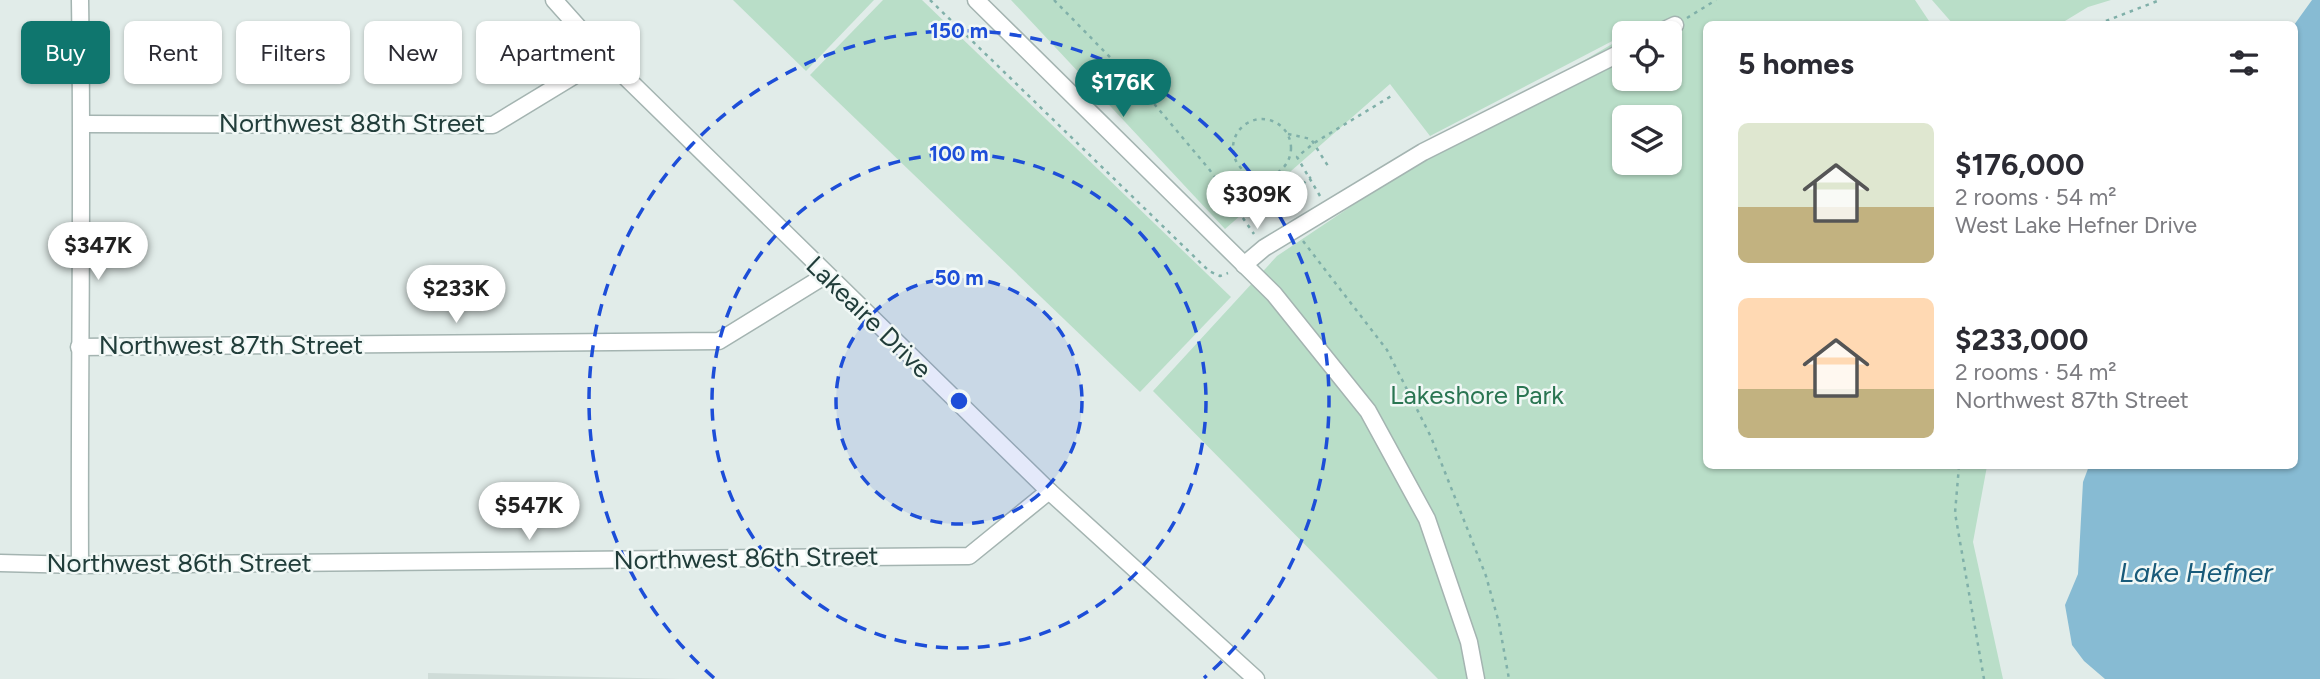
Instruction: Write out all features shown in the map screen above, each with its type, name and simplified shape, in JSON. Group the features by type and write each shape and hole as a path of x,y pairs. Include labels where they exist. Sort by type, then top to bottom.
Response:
{"street":[{"path":"80,0 80,565"},
{"name":"Lakeaire Drive","path":"554,0 573,21"},
{"path":"976,0 1274,294 1368,411 1427,519 1469,642 1476,679"},
{"path":"1244,265 1264,248 1423,152 1612,57"},
{"name":"Northwest 88th Street","path":"82,124 493,125 561,84"},
{"name":"Lakeaire Drive","path":"632,84 1049,491 1256,679"},
{"name":"Northwest 87th Street","path":"79,346 719,341 825,275"},
{"name":"Northwest 86th Street","path":"0,563 80,565 969,556 1049,491"}],"path":[{"path":"930,0 1209,271 1220,276 1244,265"},
{"path":"1054,0 1145,93 1209,169 1264,248"},
{"path":"1682,21 1716,0"},
{"path":"2106,21 2160,0"},
{"path":"1319,202 1321,197 1297,157 1314,143 1393,94"},
{"path":"1259,178 1276,173 1289,160 1291,143 1288,134 1274,121 1254,119 1238,131 1233,150 1236,160 1241,168 1259,178 1295,231 1387,350 1431,437 1486,576 1499,623 1509,679"},
{"path":"1288,134 1311,139 1328,166"},
{"path":"1279,208 1293,198 1297,188 1311,177"},
{"path":"1959,469 1955,513 1984,679"}],"shaded area":[{"path":"428,673 680,679 428,679"}],"green space":[{"path":"733,0 874,0 806,71"},
{"path":"883,0 922,0 1231,297 1140,392 810,75"},
{"name":"Lakeshore Park","path":"1011,0 1915,0 1929,21 1703,21 1703,469 1986,469 1973,542 2003,679 1438,679 1153,391 1277,256 1459,134 1612,44 1612,91 1682,91 1682,21 1612,21 1612,41 1430,136 1390,84 1225,229"},
{"path":"1932,0 2111,0 2088,7 2065,21 1950,21"}],"water":[{"name":"Lake Hefner","path":"2312,0 2320,0 2320,679 2105,679 2084,661 2072,645 2065,605 2078,574 2083,482 2088,469 2298,469 2297,21"}]}
